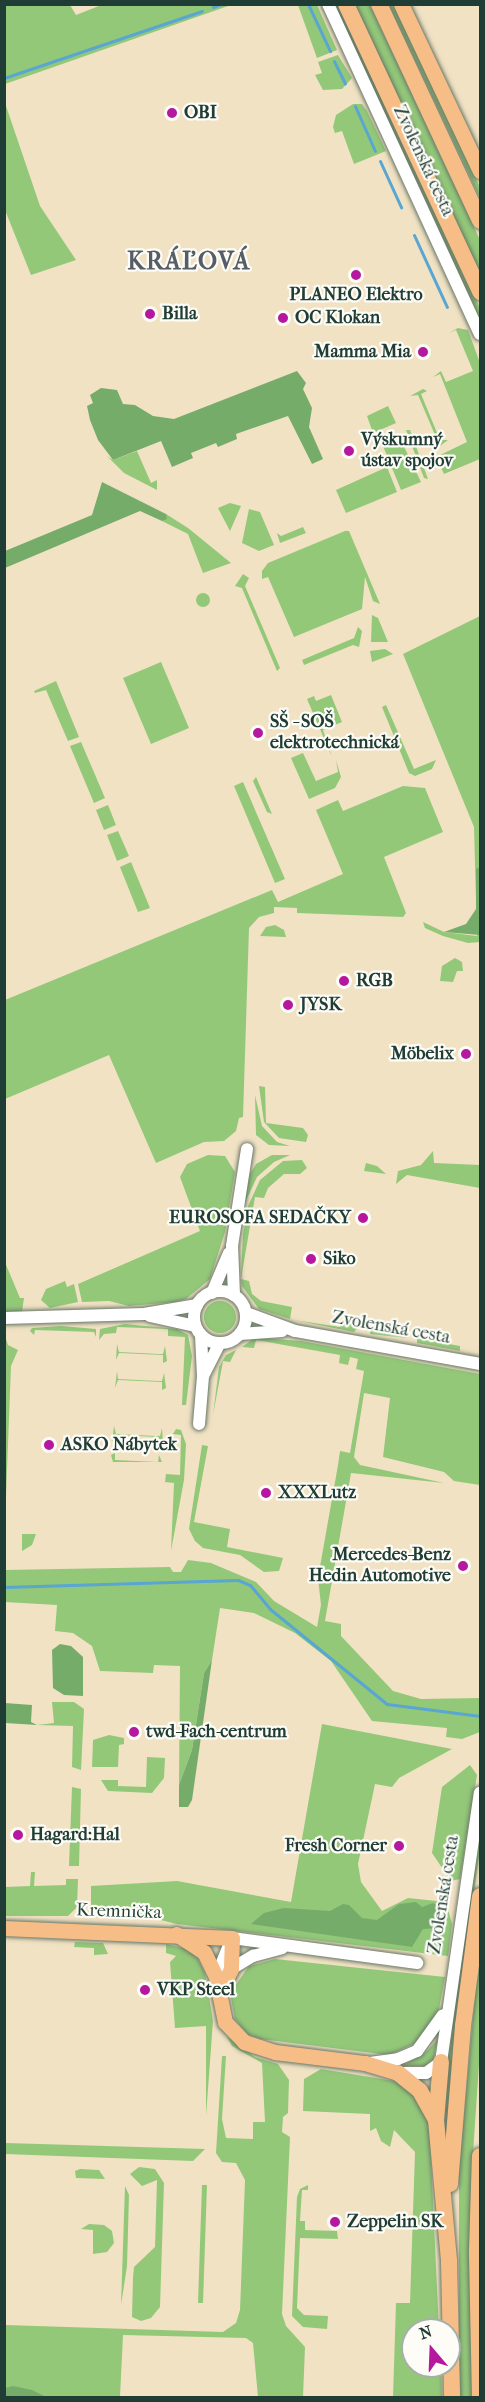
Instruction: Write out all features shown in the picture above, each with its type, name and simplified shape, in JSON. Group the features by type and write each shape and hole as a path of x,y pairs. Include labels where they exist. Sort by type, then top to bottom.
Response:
{"highway":[{"path":"346,4 480,292"},
{"path":"379,4 480,221"},
{"path":"447,2230 461,2045 480,1896"},
{"path":"441,2062 436,2120 447,2230 452,2397"},
{"path":"398,2073 420,2091 436,2120"},
{"path":"480,2156 477,2250 480,2397"}],"main road":[{"path":"401,4 480,171"},
{"name":"Kremnička","path":"4,1928 232,1938"},
{"name":"Zvolenská cesta","path":"176,1934 204,1952 216,1977 225,2022 244,2042 298,2056 365,2063 398,2073"},
{"path":"219,1994 231,1969 232,1938"}],"street":[{"name":"Zvolenská cesta","path":"328,4 480,334"},
{"path":"240,1334 246,1313 234,1295 232,1246 247,1149"},
{"path":"4,1318 144,1314 197,1305 212,1293 232,1246"},
{"path":"212,1293 234,1295"},
{"path":"197,1305 203,1376 199,1424"},
{"name":"Zvolenská cesta","path":"246,1313 295,1331 480,1364"},
{"path":"144,1314 198,1330 220,1343 203,1376"},
{"name":"Zvolenská cesta","path":"220,1343 240,1334 295,1331"},
{"name":"Zvolenská cesta","path":"398,2073 426,2073 441,2062 480,1794"},
{"name":"Zvolenská cesta","path":"232,1938 417,1963"},
{"path":"216,1977 232,1938"},
{"name":"Zvolenská cesta","path":"231,1969 253,1956 287,1946"},
{"name":"Zvolenská cesta","path":"365,2063 398,2059 417,2051 432,2035 448,2003"}],"green space":[{"path":"104,4 231,5 5,84 5,5 70,5 76,15"},
{"path":"298,5 317,5 337,50 317,58"},
{"path":"334,5 338,5 455,253 480,308 480,321"},
{"path":"354,5 370,5 480,240 480,275"},
{"path":"389,5 394,5 480,187 480,198"},
{"path":"338,55 352,78 342,89 323,90 315,75 322,73 318,62"},
{"path":"4,100 40,206 76,260 31,275 5,210"},
{"path":"353,104 362,104 367,111 386,151 354,164 342,131 335,133 333,127 336,115"},
{"path":"458,328 468,330 480,363 480,459 444,474 436,457 467,442 440,374 433,377 441,371 446,382 473,371 456,330 449,333"},
{"path":"297,371 306,383 303,389 312,408 309,427 323,459 312,464 288,416 236,434 237,439 218,447 216,443 191,453 193,458 172,467 161,441 113,460 98,440 87,406 93,403 90,395 101,388 117,390 123,404 135,405 153,416 174,419"},
{"path":"423,389 427,391 421,394 440,440 448,440 436,449 430,445 438,442 418,395 410,396"},
{"path":"388,406 396,423 373,433 367,416"},
{"path":"406,430 410,430 428,479 424,478"},
{"path":"398,434 421,482 401,490 381,441"},
{"path":"137,451 151,483 157,480 157,490 124,473 107,456 113,460"},
{"path":"387,467 397,492 346,513 336,490"},
{"path":"102,482 166,514 167,519 162,521 140,511 5,568 5,551 92,515"},
{"path":"230,503 241,506 230,531 218,508"},
{"path":"249,509 260,512 274,545 259,551 242,543"},
{"path":"166,514 188,528 231,563 203,573 188,534 162,521"},
{"path":"303,527 306,533 280,543 277,533 281,536"},
{"path":"349,531 380,604 373,601 365,577 362,609 294,637 268,577 262,579 262,571 268,563"},
{"path":"243,574 249,578 245,586 280,668 277,671 242,588 235,586"},
{"path":"203,593 208,595 210,600 208,605 203,607 198,605 196,600 198,595"},
{"path":"372,615 378,618 388,642 371,642"},
{"path":"480,616 480,942 468,943 425,928 423,922 444,932 477,936 474,827 403,654"},
{"path":"358,627 362,631 359,647 353,645 304,665 302,660 354,638"},
{"path":"385,649 393,654 372,662 370,651"},
{"path":"161,662 189,728 151,744 123,678"},
{"path":"56,681 79,737 68,741 46,690 35,693 34,691"},
{"path":"331,695 342,722 323,730 332,757 307,699 314,696 316,701"},
{"path":"386,705 414,769 436,760 432,769 415,776 409,773 382,707"},
{"path":"81,742 105,798 94,803 70,746"},
{"path":"303,753 316,781 338,772 336,760 341,777 335,788 309,799 291,758"},
{"path":"256,777 272,814 267,812 253,781"},
{"path":"243,782 285,879 275,883 234,786"},
{"path":"403,786 425,788 443,832 384,857 406,913 403,917 297,913 297,908 274,907 274,913 259,917 249,928 243,1117 239,1118 236,1131 224,1141 204,1142 156,1163 109,1055 5,1099 5,1000 272,890 278,902 343,874 316,810 338,800 343,811"},
{"path":"108,805 116,825 104,830 96,810"},
{"path":"118,831 129,856 117,861 107,835"},
{"path":"131,862 150,908 138,912 120,867"},
{"path":"480,867 480,935 444,932 466,924 476,909 476,869"},
{"path":"275,925 284,930 286,937 260,936 266,927"},
{"path":"455,958 462,962 463,971 457,971 453,982 440,981 442,966"},
{"path":"259,1086 265,1087 266,1123 303,1128 308,1135 306,1142 279,1138 264,1122"},
{"path":"255,1095 262,1126 277,1142 290,1146 269,1145 256,1135"},
{"path":"433,1151 434,1163 480,1165 480,1188 407,1175 396,1184 398,1171 421,1165"},
{"path":"208,1155 225,1156 235,1172 225,1232 210,1279 186,1299 175,1302 129,1306 109,1301 82,1302 78,1284 200,1231 180,1177 187,1164"},
{"path":"272,1155 290,1155 274,1162 257,1177 244,1205 250,1174 256,1164"},
{"path":"302,1160 307,1168 300,1174 284,1174 268,1188 264,1198 255,1197 241,1279 243,1235 248,1206 260,1180 283,1161"},
{"path":"366,1163 377,1166 386,1174 364,1171"},
{"path":"4,1260 20,1298 24,1298 22,1312 5,1312"},
{"path":"241,1279 249,1281 252,1294 261,1301 292,1307 290,1319 259,1309 242,1286"},
{"path":"65,1281 67,1287 74,1284 78,1302 50,1308 41,1300 46,1289"},
{"path":"220,1301 231,1306 236,1317 231,1328 220,1333 209,1328 204,1317 209,1306"},
{"path":"294,1320 340,1327 342,1320 362,1323 354,1332"},
{"path":"125,1324 177,1329 188,1335 192,1356 186,1405 182,1405 185,1337 168,1336 168,1329 117,1327 116,1333 104,1334 99,1340 100,1329"},
{"path":"61,1326 96,1329 96,1337 94,1332 35,1330 34,1335 30,1331 32,1328"},
{"path":"371,1329 407,1336 407,1338 370,1334"},
{"path":"5,1336 8,1345 18,1350 11,1366 5,1523"},
{"path":"417,1338 460,1346 460,1351 417,1343"},
{"path":"253,1339 301,1341 480,1374 480,1485 454,1481 444,1472 383,1457 390,1398 364,1393 354,1457 360,1465 444,1483 351,1473 325,1621 341,1624 341,1636 393,1691 421,1699 480,1698 480,1732 462,1739 446,1737 447,1728 372,1721 331,1661 295,1633 254,1613 220,1608 212,1660 204,1673 192,1750 179,1785 180,1666 154,1665 153,1673 100,1671 92,1646 73,1633 55,1631 57,1605 5,1602 5,1570 170,1567 173,1572 181,1572 188,1560 211,1563 256,1582 274,1601 317,1627 321,1605 318,1578 340,1451 350,1453 364,1371 356,1369 358,1359 350,1357 348,1365 339,1363 340,1355 256,1340 254,1348 242,1347"},
{"path":"117,1344 119,1352 159,1354 163,1354 165,1346 167,1361 163,1363 163,1355 119,1353 116,1360"},
{"path":"236,1350 230,1362 223,1361 213,1415 219,1367 226,1355"},
{"path":"117,1371 118,1379 158,1381 162,1381 164,1373 166,1388 162,1390 162,1382 118,1380 115,1388"},
{"path":"114,1426 116,1434 156,1436 160,1436 162,1428 163,1443 159,1445 159,1437 116,1435 112,1442"},
{"path":"176,1429 181,1430 186,1444 184,1480 171,1551 174,1483 165,1482 166,1474 180,1475 181,1435 173,1434"},
{"path":"202,1445 208,1446 194,1522 230,1529 227,1547 283,1558 279,1571 264,1572 240,1555 203,1548 195,1541 189,1529"},
{"path":"115,1453 115,1460 158,1462 113,1462 111,1455"},
{"path":"22,1534 36,1534 32,1545 22,1551"},
{"path":"60,1644 71,1646 83,1657 83,1696 64,1695 53,1688 52,1650"},
{"path":"212,1660 192,1800 188,1807 179,1807 179,1785 192,1750 204,1673"},
{"path":"52,1702 74,1702 84,1709 81,1770 72,1767 73,1726 37,1725 54,1723"},
{"path":"5,1703 32,1705 31,1722 37,1725 5,1723"},
{"path":"322,1724 452,1749 399,1778 392,1787 375,1784 358,1864 361,1882 382,1911 408,1898 446,1902 452,1924 448,1956 177,1924 144,1916 106,1914 91,1907 91,1886 177,1881 291,1902"},
{"path":"109,1735 124,1738 124,1744 119,1745 118,1767 92,1767 93,1740"},
{"path":"147,1757 165,1758 164,1778 152,1793 108,1791 101,1780 118,1780 118,1786 146,1787"},
{"path":"470,1765 477,1775 460,1879 451,1881 432,1853 442,1787"},
{"path":"72,1787 81,1789 79,1866 69,1866"},
{"path":"480,1822 480,1851 462,1970 446,2132 445,2091 454,1993"},
{"path":"31,1872 35,1872 34,1886 66,1885 66,1879 78,1879 77,1907 68,1916 5,1916 5,1887 30,1886"},
{"path":"416,1902 422,1907 433,1903 443,1910 440,1928 423,1929 412,1947 251,1924 264,1913 284,1908 330,1911 343,1904 349,1905 362,1918 377,1920 399,1904"},
{"path":"75,1942 103,1943 108,1954 94,1955 94,1948 74,1947"},
{"path":"480,1943 480,2050 472,2168 470,2289 473,2397 459,2398 461,2318 459,2318 459,2170"},
{"path":"166,1944 187,1949 198,1959 205,1973 213,2021 206,2116 206,2026 175,2028 170,1962 176,1956 166,1953"},
{"path":"275,1959 445,1977 439,2009 420,2041 389,2055 260,2039 247,2034 235,2019 230,1993 249,1966"},
{"path":"227,2037 255,2057 278,2064 289,2080 288,2113 283,2117 282,2132 290,2137 282,2314 286,2326 305,2347 303,2397 258,2397 253,2343 246,2338 123,2335 120,2397 5,2398 5,2325 223,2332 236,2323 240,2310 245,2180 236,2163 222,2162 216,2153 222,2056 226,2056 222,2119 226,2138 253,2139 253,2122 265,2122 262,2063 232,2046"},
{"path":"438,2039 433,2061 427,2066 402,2066 425,2053"},
{"path":"321,2069 400,2082 412,2091 429,2118 438,2318 401,2318 401,2378 441,2378 442,2397 393,2397 396,2303 410,2303 415,2152 394,2130 390,2147 381,2141 376,2128 370,2131 370,2114 303,2111 304,2079"},
{"path":"5,2143 205,2149 193,2161 5,2154"},
{"path":"139,2167 155,2169 164,2183 160,2307 151,2318 141,2321 132,2317 134,2267 155,2247 157,2180 142,2186 130,2174"},
{"path":"99,2170 105,2179 76,2178 75,2171"},
{"path":"202,2185 207,2185 203,2303 198,2303"},
{"path":"308,2185 308,2190 302,2190 300,2221 305,2221 305,2230 337,2231 338,2239 300,2238 297,2308 304,2315 328,2316 327,2329 303,2327 292,2316 297,2197 300,2189"},
{"path":"125,2186 129,2195 127,2266 121,2305"},
{"path":"89,2224 104,2225 112,2231 114,2243 107,2252 93,2254 93,2230 81,2229"},
{"path":"13,2386 32,2390 46,2397 5,2397 5,2388"}],"waterway":[{"path":"213,7 221,4"},
{"path":"308,4 330,51"},
{"path":"4,78 202,11"},
{"path":"334,61 345,84"},
{"path":"355,106 375,151"},
{"path":"380,161 401,207"},
{"path":"414,235 447,307"},
{"path":"4,1587 238,1580 250,1585 270,1609 387,1704 480,1716"}],"place":[{"name":"OBI","path":"172,113"},
{"name":"PLANEO Elektro","path":"356,275"},
{"name":"Billa","path":"150,314"},
{"name":"OC Klokan","path":"283,318"},
{"name":"Mamma Mia","path":"423,352"},
{"name":"Výskumný ústav spojov","path":"349,451"},
{"name":"SŠ - SOŠ elektrotechnická","path":"258,733"},
{"name":"RGB","path":"344,981"},
{"name":"JYSK","path":"288,1005"},
{"name":"Möbelix","path":"466,1054"},
{"name":"EUROSOFA SEDAČKY","path":"363,1218"},
{"name":"Siko","path":"311,1259"},
{"name":"ASKO Nábytek","path":"49,1445"},
{"name":"XXXLutz","path":"266,1493"},
{"name":"Mercedes-Benz Hedin Automotive","path":"463,1566"},
{"name":"twd-Fach-centrum","path":"134,1732"},
{"name":"Hagard:Hal","path":"18,1835"},
{"name":"Fresh Corner","path":"399,1846"},
{"name":"VKP Steel","path":"145,1990"},
{"name":"Zeppelin SK","path":"335,2222"}],"district":[{"name":"KRÁĽOVÁ","path":"189,262"}]}
